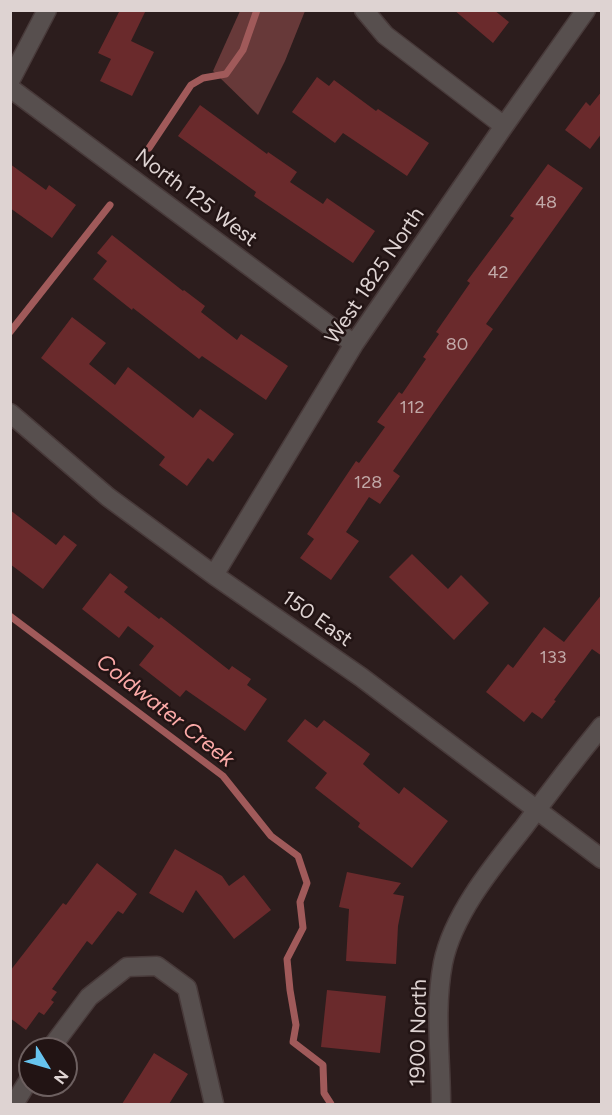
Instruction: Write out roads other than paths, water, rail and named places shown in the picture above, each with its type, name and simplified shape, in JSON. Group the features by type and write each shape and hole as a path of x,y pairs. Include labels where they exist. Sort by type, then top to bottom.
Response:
{"street":[{"path":"10,81 47,10"},
{"path":"363,10 385,35 504,126"},
{"name":"West 1825 North","path":"214,575 354,344 586,10"},
{"name":"North 125 West","path":"10,88 354,344"},
{"name":"150 East","path":"10,413 108,497 214,575 361,677 602,859"},
{"name":"1900 North","path":"441,1104 438,1015 443,962 457,926 478,886 602,726"},
{"path":"59,1037 89,997 127,968 157,966 187,988 214,1104"}],"waterway":[{"name":"Coldwater Creek","path":"149,148 191,85 203,78 226,74 243,50 257,10"},
{"name":"Coldwater Creek","path":"10,332 110,205"},
{"name":"Coldwater Creek","path":"10,616 223,776 271,836 298,856 307,883 300,902 303,928 287,959 296,1025 293,1042 323,1065 324,1093 331,1104"}]}
